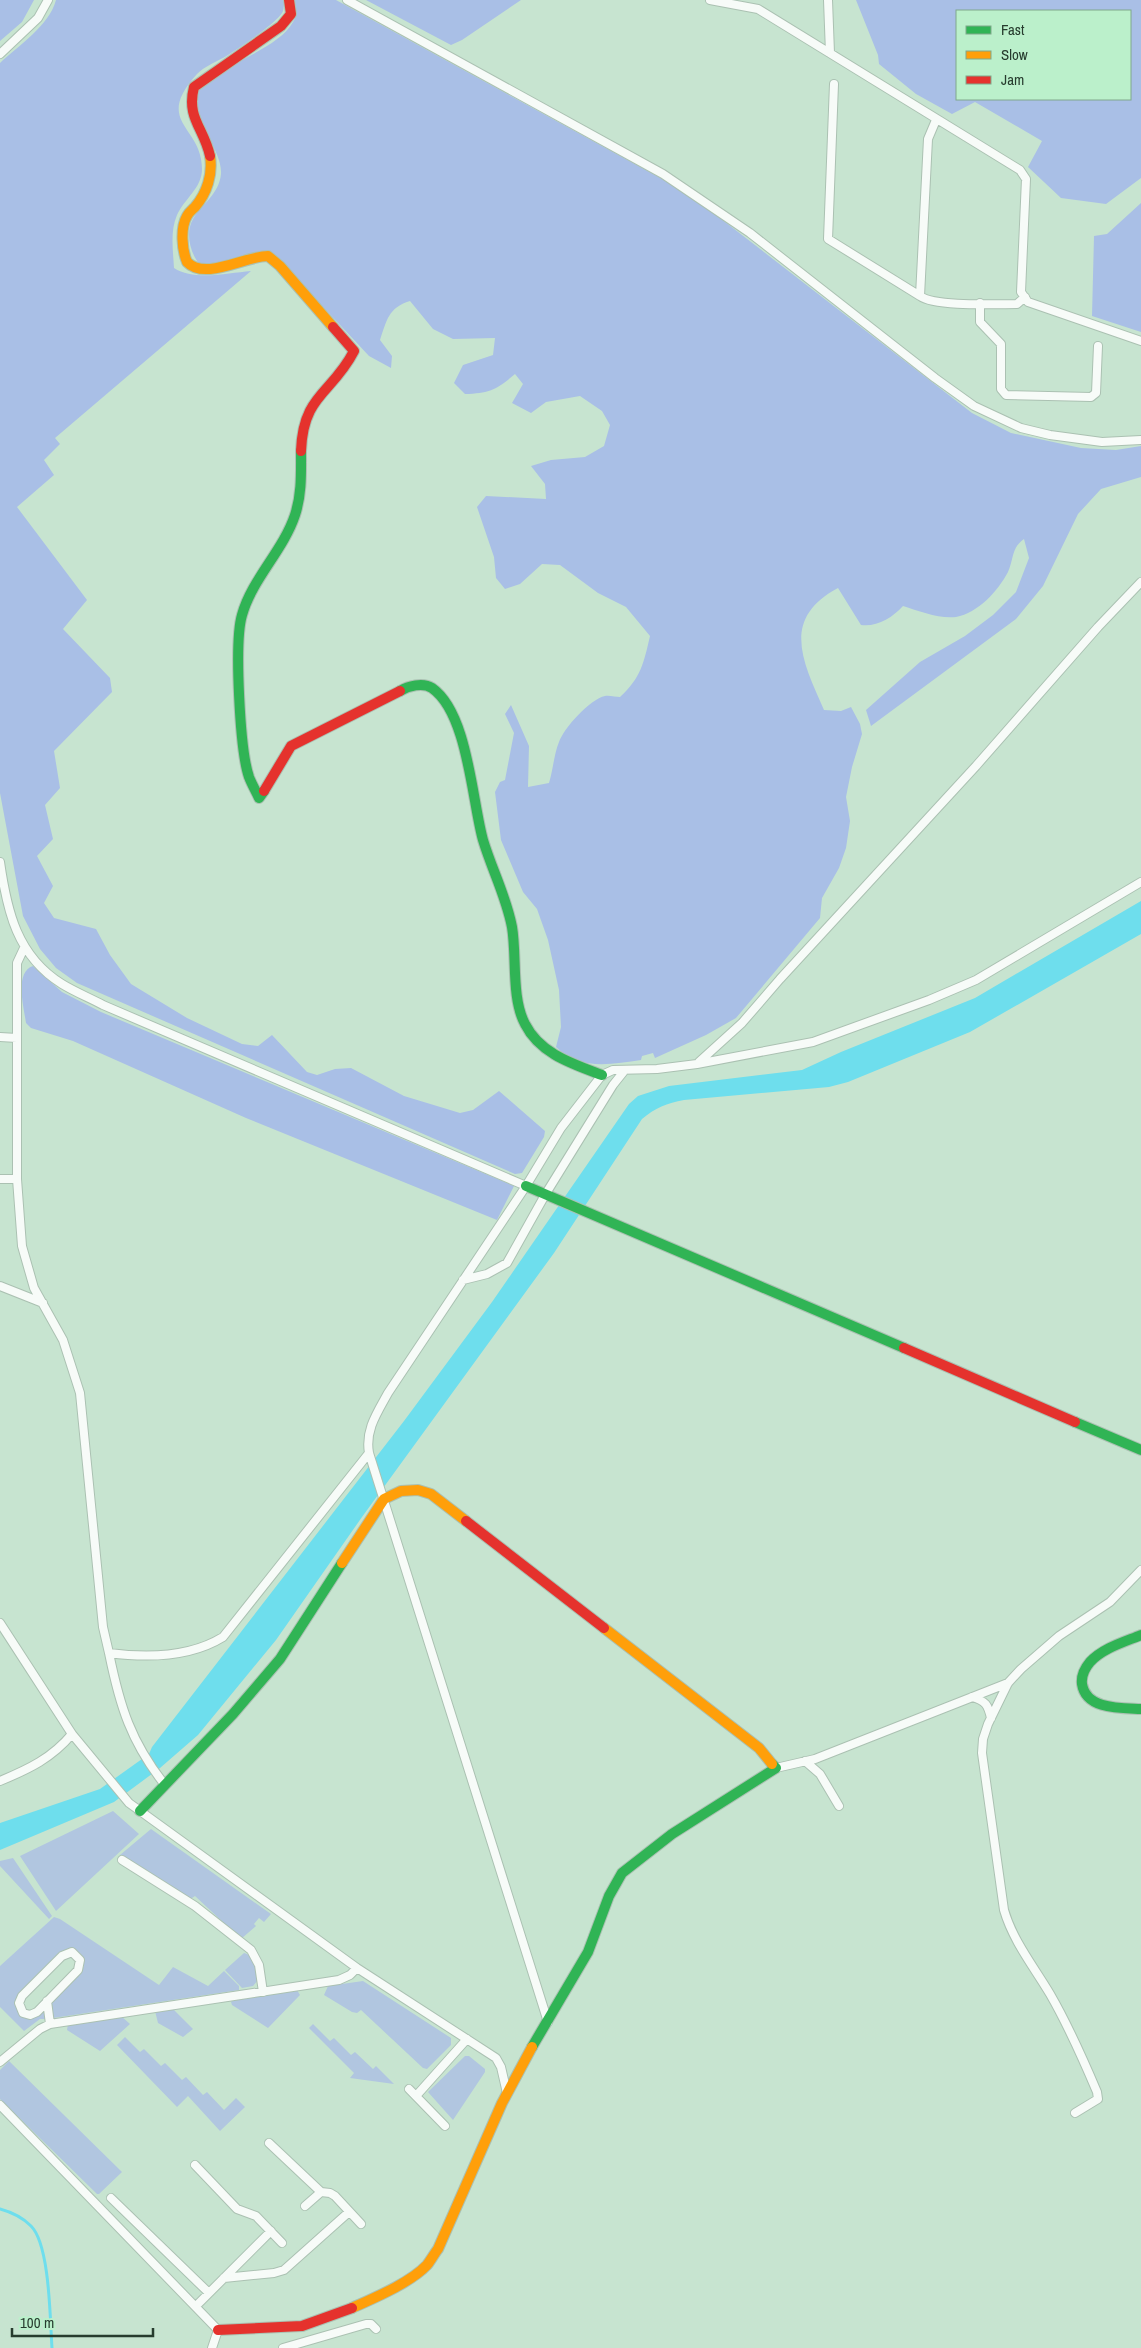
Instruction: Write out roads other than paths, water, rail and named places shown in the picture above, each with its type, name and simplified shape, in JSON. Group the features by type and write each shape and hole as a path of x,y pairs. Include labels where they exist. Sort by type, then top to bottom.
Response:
{"street":[{"path":"0,54 38,18 48,0"},
{"path":"289,0 291,14 286,21 194,86 190,96 190,110 205,139 211,162 211,174 206,188 195,207 188,214 185,222 184,249 187,262 192,267 209,269 233,265 250,257 268,256 280,266 354,351 347,367 307,412 302,428 302,479 296,514 278,552 242,616 239,645 245,752 249,777 259,798 291,746 403,689 416,685 432,687 443,698 454,718 467,764 483,839 506,903 510,919 522,1020 530,1034 540,1045 560,1058 602,1074"},
{"path":"347,0 663,174 750,233 974,406 1021,428 1050,435 1102,442 1141,440"},
{"path":"710,0 758,9 1020,170 1026,179 1022,292 1024,297 1028,302 1141,341"},
{"path":"828,0 830,53"},
{"path":"834,84 828,239 926,300 1017,304 1024,297"},
{"path":"920,296 928,139 936,120"},
{"path":"980,303 980,322 1001,344 1001,389 1006,395 1091,397 1096,393 1098,346"},
{"path":"697,1064 742,1024 780,979 976,766 1098,627 1141,582"},
{"path":"0,862 11,916 24,948 62,984 103,1005 1141,1450"},
{"path":"548,2022 370,1457 367,1440 374,1418 388,1393 526,1186 562,1128 602,1074 613,1070 657,1069 697,1064 813,1042 930,1000 976,980 1141,882"},
{"path":"24,948 17,963 17,1179 22,1246 28,1270 62,1340 80,1393 103,1628 126,1722 144,1755 165,1785"},
{"path":"0,1037 17,1038"},
{"path":"462,1280 487,1274 507,1263 545,1195 613,1085 626,1070"},
{"path":"0,1179 17,1179"},
{"path":"0,1286 43,1302"},
{"path":"109,1654 160,1656 194,1651 223,1637 370,1457"},
{"path":"140,1811 233,1714 280,1659 383,1495 403,1490 419,1489 431,1494 759,1748 776,1768"},
{"path":"1075,2113 1098,2099 1097,2092 1076,2044 1051,1996 1010,1929 1004,1910 982,1753 983,1739 1008,1683 1047,1646 1081,1620 1110,1602 1124,1590 1141,1570"},
{"path":"0,1623 72,1734 129,1803 357,1968 496,2058 503,2073 507,2093"},
{"path":"1141,1635 1091,1660 1084,1670 1082,1679 1087,1696 1093,1702 1111,1707 1141,1709"},
{"path":"0,2105 218,2330 304,2326 327,2319 362,2303 425,2267 438,2250 507,2093 526,2056 588,1952 609,1896 622,1873 672,1834 776,1768 805,1761 1008,1683"},
{"path":"972,1697 983,1700 988,1705 991,1718"},
{"path":"0,1781 30,1769 52,1755 72,1734"},
{"path":"805,1761 820,1774 839,1806"},
{"path":"122,1860 195,1906 250,1950 259,1965 263,1992"},
{"path":"69,1952 76,1954 80,1960 80,1967 47,2001 37,2012 30,2015 23,2013 19,2007 22,1996 62,1956 69,1952"},
{"path":"0,2062 40,2029 50,2024 339,1980 350,1975 357,1968"},
{"path":"47,2001 50,2024"},
{"path":"416,2096 467,2039"},
{"path":"409,2089 445,2126"},
{"path":"269,2143 321,2192 336,2196 361,2224"},
{"path":"195,2165 237,2209 256,2216 282,2243"},
{"path":"305,2206 321,2192"},
{"path":"111,2198 208,2293"},
{"path":"224,2278 274,2273 284,2270 349,2212"},
{"path":"196,2306 271,2231"},
{"path":"283,2348 366,2324 371,2324 376,2329"},
{"path":"212,2348 218,2330"}],"waterway":[{"path":"0,2209 24,2220 31,2226 42,2249 48,2284 52,2348"}]}
